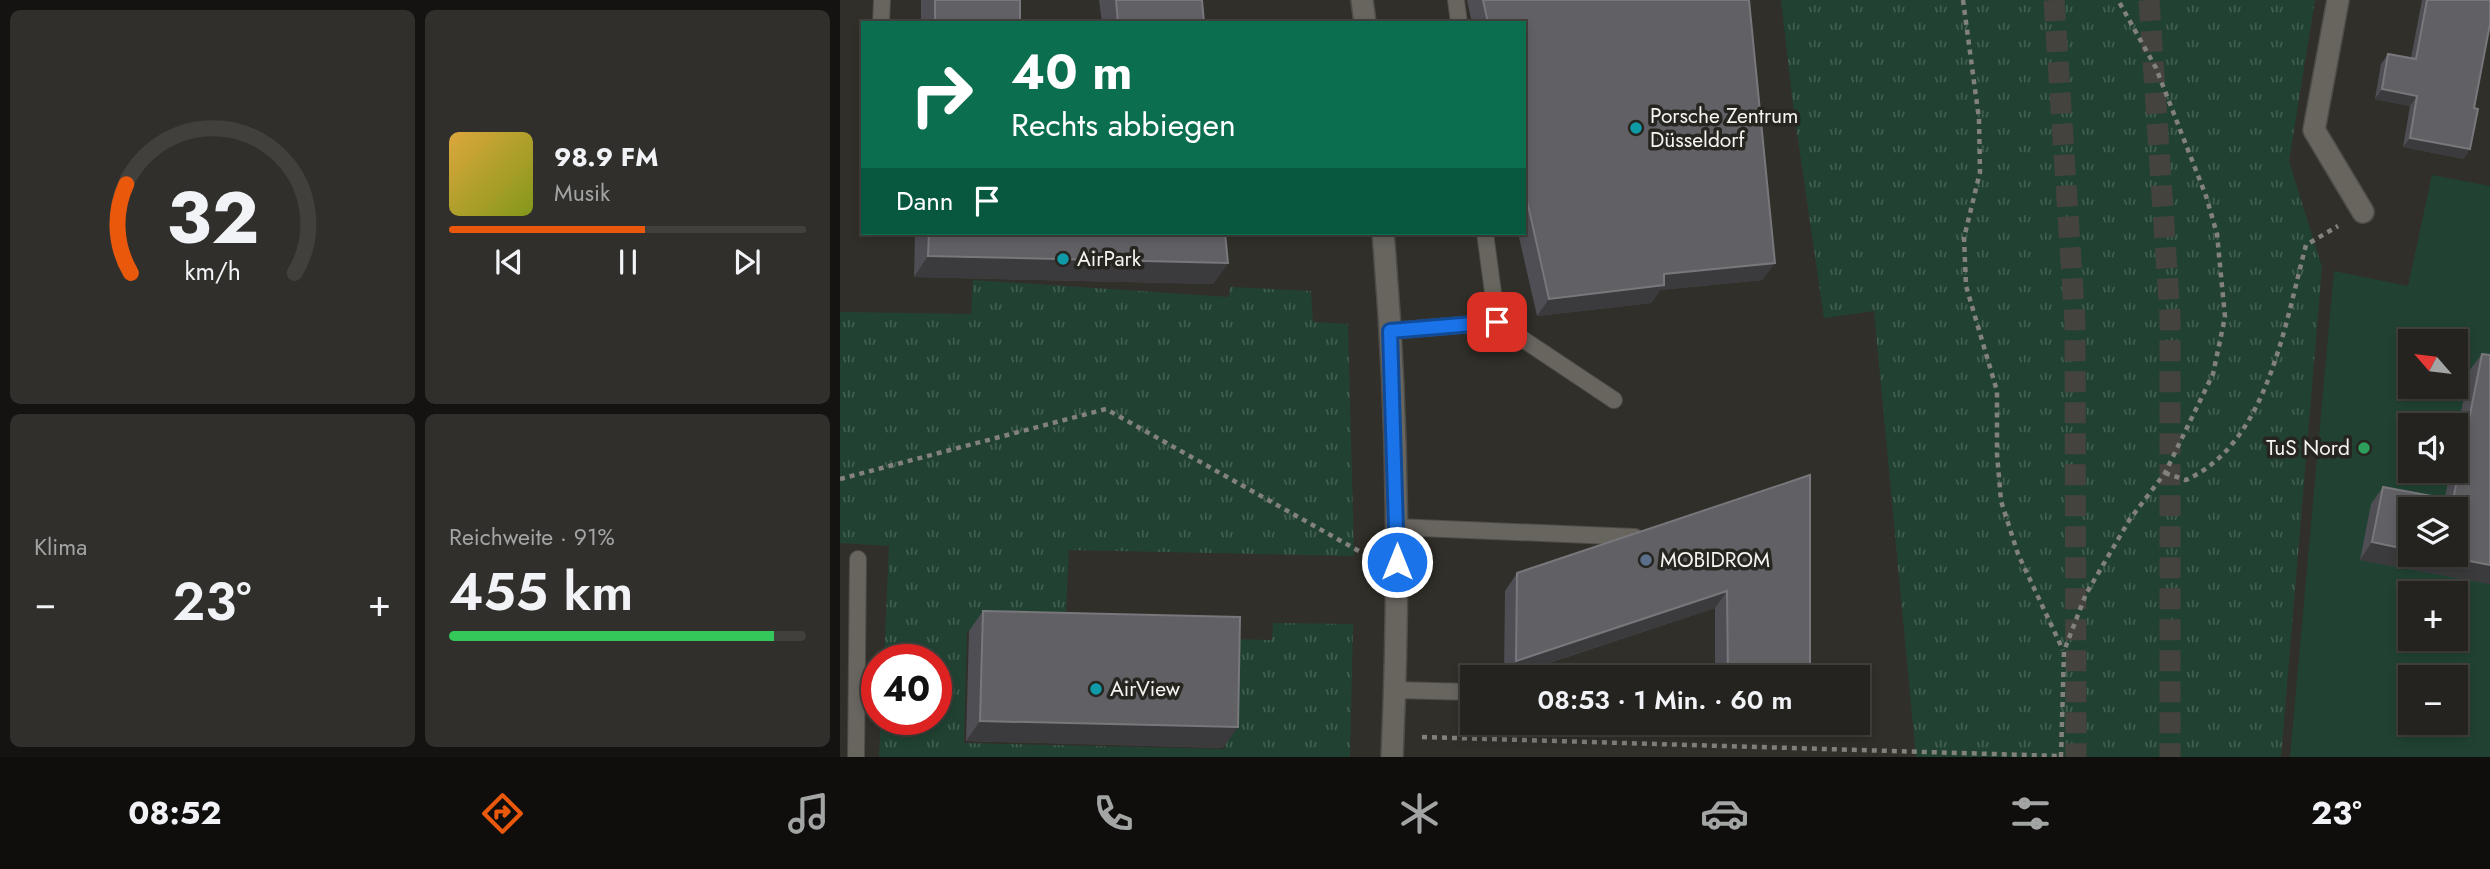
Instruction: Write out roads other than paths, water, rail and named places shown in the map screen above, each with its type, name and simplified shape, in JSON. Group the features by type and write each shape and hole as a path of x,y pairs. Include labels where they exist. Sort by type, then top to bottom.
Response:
{"street":[{"path":"1362,0 1365,21"},
{"path":"2338,0 2314,130 2363,212"},
{"path":"1383,235 1390,331 1397,527 1392,757"}],"lane":[{"path":"881,21 882,0"},
{"path":"1456,0 1459,21"},
{"path":"1485,235 1497,322"},
{"path":"1390,331 1497,322 1614,400"},
{"path":"1397,527 1635,537"},
{"path":"856,757 858,559"},
{"path":"1395,690 1460,692"}],"tunnel":[{"path":"2054,0 2075,323 2076,757"},
{"path":"2149,0 2170,316 2170,757"}],"place":[{"name":"Porsche Zentrum Düsseldorf","path":"1636,128"},
{"name":"AirPark","path":"1063,259"},
{"name":"TuS Nord","path":"2364,448"},
{"name":"MOBIDROM","path":"1646,560"},
{"name":"AirView","path":"1096,689"}]}
